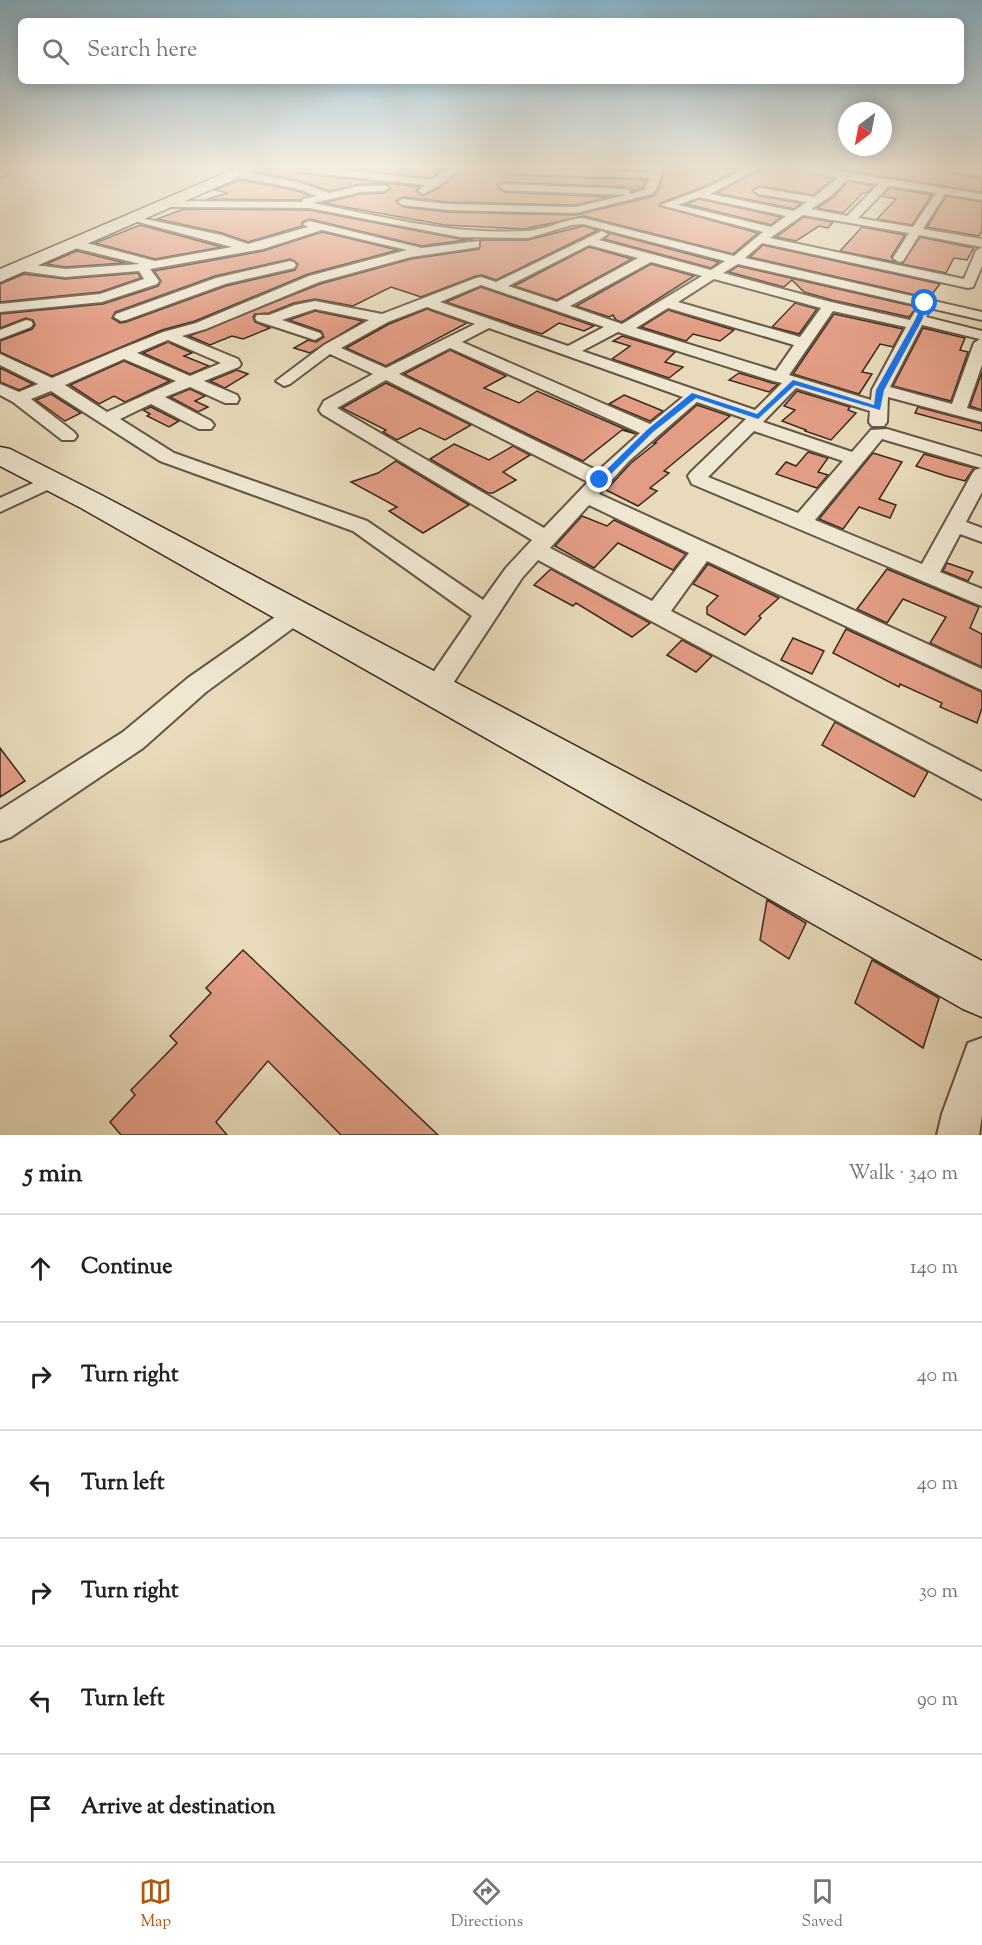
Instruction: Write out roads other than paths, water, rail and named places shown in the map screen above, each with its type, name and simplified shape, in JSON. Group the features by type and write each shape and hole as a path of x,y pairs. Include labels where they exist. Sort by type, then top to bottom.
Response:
{"street":[{"path":"0,276 128,221"},
{"path":"147,221 279,256 314,279"},
{"path":"338,230 362,221"},
{"path":"387,221 456,234 516,235"},
{"path":"647,236 678,221"},
{"path":"731,221 774,231"},
{"path":"569,351 667,303 736,260 760,239 787,221"},
{"path":"854,221 982,243"},
{"path":"899,258 923,221"},
{"path":"300,222 421,250"},
{"path":"19,398 168,334 204,326 314,279 421,250 479,243 575,222 614,228 736,260 982,316"},
{"path":"21,267 65,273 122,271 251,247 321,227"},
{"path":"496,286 614,228"},
{"path":"421,250 438,230"},
{"path":"760,239 968,284 978,273 982,251"},
{"path":"588,241 829,306 982,335"},
{"path":"75,244 156,264"},
{"path":"558,307 678,244"},
{"path":"863,251 978,273"},
{"path":"121,317 158,306 221,281 290,265"},
{"path":"0,308 102,298 152,281 142,267"},
{"path":"284,381 328,348 383,319 478,281 620,328 878,408"},
{"path":"124,291 204,326"},
{"path":"427,302 695,395 855,459"},
{"path":"667,303 803,343"},
{"path":"801,523 878,434 880,390 917,323 925,303"},
{"path":"270,320 300,308 315,305 383,319"},
{"path":"829,306 803,343 786,380 755,420 698,476 699,480 982,598"},
{"path":"239,310 315,336"},
{"path":"488,323 386,374 330,405 327,410 656,613 982,786"},
{"path":"0,335 26,324"},
{"path":"106,419 233,363 168,334"},
{"path":"450,342 651,431"},
{"path":"958,410 982,343"},
{"path":"328,348 386,374 703,550 982,680"},
{"path":"123,353 231,399"},
{"path":"0,359 52,384 173,459 360,526 486,614"},
{"path":"0,389 19,398 68,436"},
{"path":"880,390 982,417"},
{"path":"435,690 514,573 593,488 651,431 695,395"},
{"path":"152,397 205,425"},
{"path":"878,434 887,434 982,463"},
{"path":"0,454 98,505 982,990"},
{"path":"927,575 982,474"},
{"path":"0,506 51,481"},
{"path":"954,525 982,535"},
{"path":"656,613 703,550"},
{"path":"0,827 133,740 213,673 296,614"},
{"path":"958,1135 962,1114 982,1057"}]}
